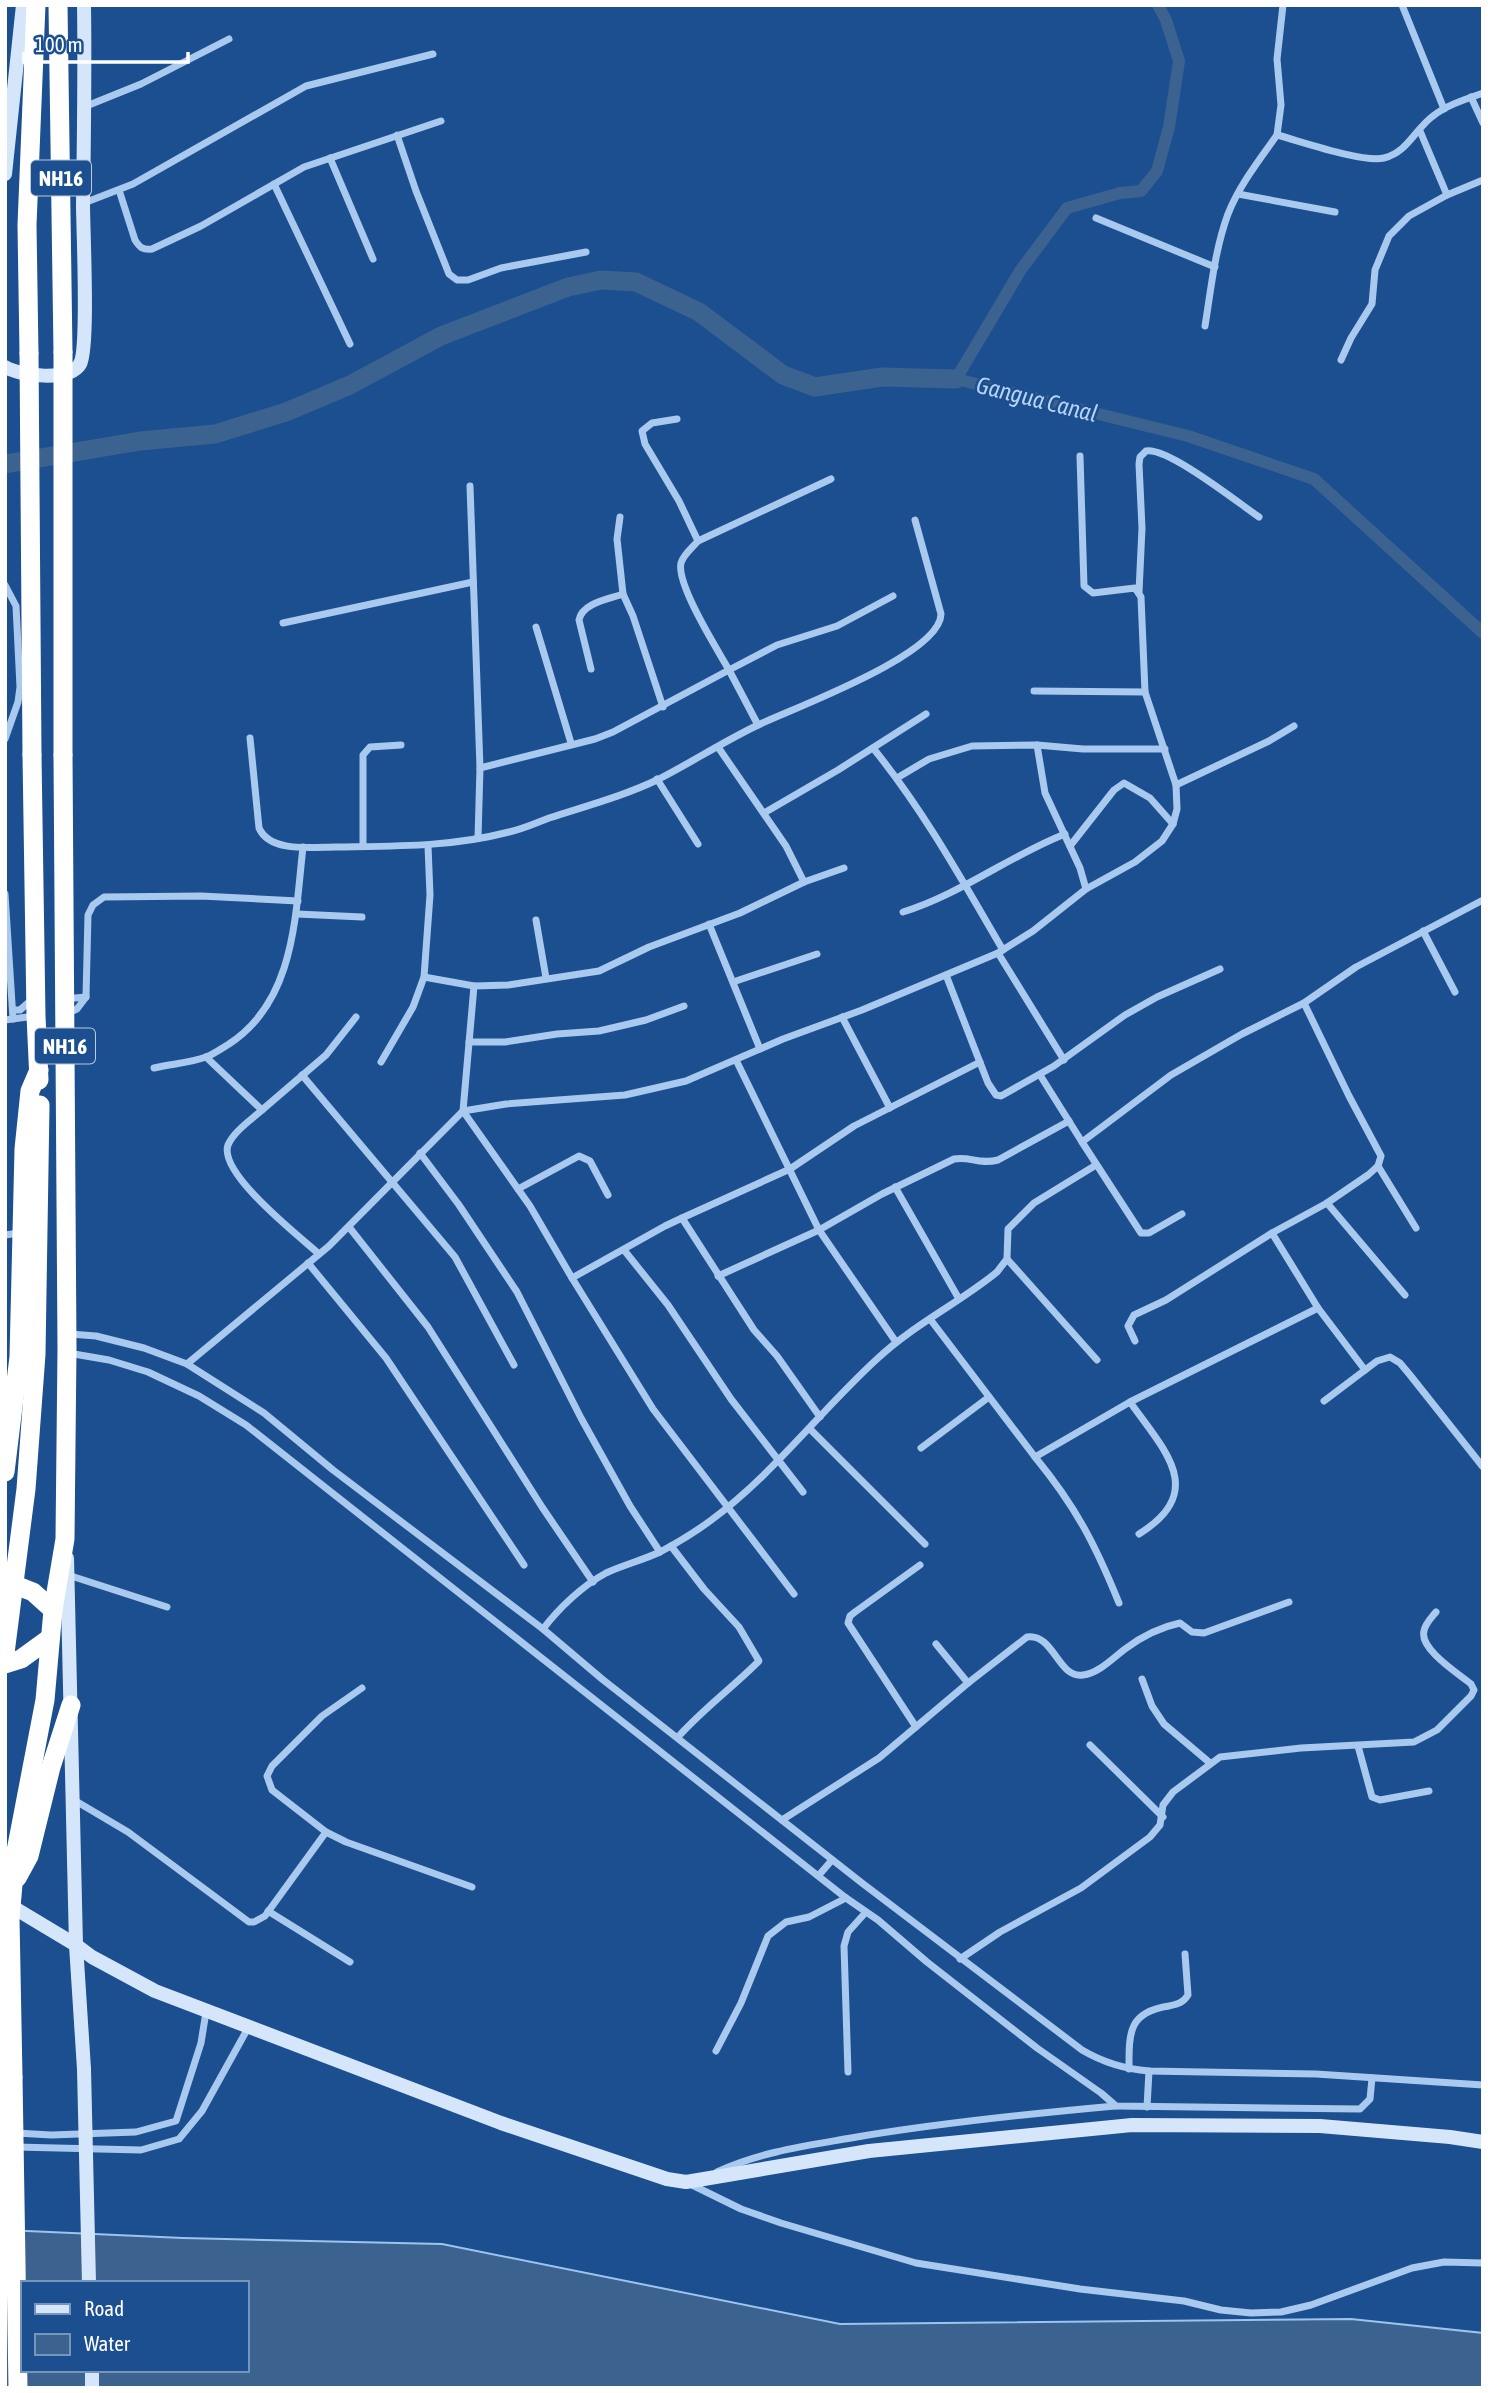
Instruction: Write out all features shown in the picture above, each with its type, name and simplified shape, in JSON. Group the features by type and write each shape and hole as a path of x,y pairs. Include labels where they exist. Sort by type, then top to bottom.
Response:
{"highway":[{"name":"NH16","path":"5,1653 26,1489 36,1354 40,1105 32,1010 27,225 36,5"},
{"name":"NH16","path":"18,2388 11,1906 16,1851 45,1700 53,1610 65,1539 70,1006 63,755 63,352 58,5"},
{"path":"5,1472 19,1357 20,1327 14,1234 27,1111 30,1091 38,1069"},
{"path":"5,1581 33,1592 53,1610"},
{"path":"5,1664 21,1660 50,1638"},
{"path":"13,1886 29,1856 51,1768 71,1705"}],"street":[{"path":"5,174 23,5"},
{"path":"5,367 21,373 51,376 74,371 82,362 84,5"},
{"path":"1205,326 1215,267 1228,215 1238,194 1276,135 1280,105 1277,59 1283,5"},
{"path":"1402,5 1444,109"},
{"path":"84,107 141,84 229,39"},
{"path":"83,203 119,190 306,86 433,54"},
{"path":"1276,135 1375,159 1395,153 1420,131 1426,121 1444,109 1483,93"},
{"path":"1471,97 1483,123"},
{"path":"119,190 135,240 139,247 152,249 201,226 303,167 441,121"},
{"path":"1420,131 1447,195"},
{"path":"397,135 449,274 454,278 468,280 501,268 586,253"},
{"path":"330,158 373,259"},
{"path":"1340,360 1372,304 1375,270 1389,236 1402,220 1447,195 1483,180"},
{"path":"274,184 350,344"},
{"path":"1238,194 1335,212"},
{"path":"1096,218 1215,267"},
{"path":"677,419 652,423 642,431 645,444 679,501 698,541"},
{"path":"187,1364 349,1227 463,1111 506,1104 625,1095 685,1081 1001,951 1033,930 1086,888 1135,862 1163,841 1173,824 1177,809 1175,785 1145,692 1142,603 1139,592 1142,528 1140,457 1146,451 1161,453 1184,465 1259,517"},
{"path":"1080,456 1084,586 1093,593 1129,587 1139,592"},
{"path":"758,725 687,592 681,576 682,558 698,541 831,479"},
{"path":"470,486 480,768 478,838"},
{"path":"620,517 617,539 623,594 663,707"},
{"path":"250,738 259,828 274,843 303,847 428,845 511,832 615,798 657,779 758,725 839,692 931,636 939,627 941,614 915,520"},
{"path":"283,623 473,582"},
{"path":"5,585 16,606 20,687 18,702 5,739"},
{"path":"591,669 579,620 580,614 586,608 623,594"},
{"path":"480,768 613,732 777,645 836,626 893,596"},
{"path":"536,628 571,743"},
{"path":"1034,691 1145,692"},
{"path":"764,813 926,714"},
{"path":"1175,785 1269,741 1294,726"},
{"path":"363,846 363,755 370,747 401,745"},
{"path":"1037,745 1045,793 1065,834 1086,888"},
{"path":"897,778 929,759 972,746 1165,749"},
{"path":"718,747 786,846 804,882"},
{"path":"873,748 932,829 1064,1060"},
{"path":"657,779 698,844"},
{"path":"1070,846 1114,790 1124,783 1150,798 1173,824"},
{"path":"903,912 966,886 1065,834"},
{"path":"381,1062 413,1007 424,977 430,895 428,845"},
{"path":"154,1068 206,1058 237,1038 264,1014 287,961 297,914 303,847"},
{"path":"424,977 474,986 508,985 598,971 649,947 740,913 804,882 844,868"},
{"path":"5,894 13,1010 9,1020"},
{"path":"70,1006 78,1009 86,997 88,915 93,905 104,898 201,896 298,901"},
{"path":"1082,1142 1171,1075 1242,1034 1304,1003 1356,967 1483,900"},
{"path":"297,914 362,917"},
{"path":"536,919 545,978"},
{"path":"709,924 760,1049"},
{"path":"1423,931 1455,992"},
{"path":"733,982 817,954"},
{"path":"946,975 988,1083 996,1095 1008,1094 1040,1075 1125,1015 1220,969"},
{"path":"474,986 463,1111 518,1189 653,1409 794,1594"},
{"path":"70,1006 86,997"},
{"path":"1135,1341 1128,1326 1134,1315 1166,1300 1272,1233 1327,1203 1378,1166 1380,1150 1349,1096 1304,1003"},
{"path":"469,1042 505,1042 599,1031 646,1020 684,1006"},
{"path":"13,1010 32,1010"},
{"path":"9,1020 32,1010"},
{"path":"319,1254 247,1188 230,1164 227,1151 233,1137 326,1055 356,1017"},
{"path":"842,1017 890,1108"},
{"path":"206,1058 262,1110"},
{"path":"736,1060 819,1230 896,1342"},
{"path":"572,1278 665,1226 790,1169 854,1126 980,1062"},
{"path":"302,1075 464,1269 514,1365"},
{"path":"1040,1075 1143,1234 1182,1213"},
{"path":"718,1276 819,1230 895,1187 954,1159 962,1157 978,1162 998,1160 1069,1121"},
{"path":"420,1153 459,1205 517,1292 581,1418 630,1506 660,1552"},
{"path":"518,1189 574,1158 583,1156 594,1167 608,1195"},
{"path":"543,1629 560,1609 606,1573 660,1552 729,1506 778,1461 896,1342 997,1272 1007,1259 1008,1228 1014,1221 1034,1203 1096,1165"},
{"path":"1378,1166 1416,1228"},
{"path":"895,1187 959,1298"},
{"path":"1327,1203 1405,1295"},
{"path":"682,1219 754,1330 777,1356 820,1417"},
{"path":"349,1227 428,1327 593,1582"},
{"path":"1272,1233 1318,1308 1365,1370"},
{"path":"624,1250 668,1306 707,1367 803,1492"},
{"path":"1007,1259 1097,1360"},
{"path":"308,1264 386,1358 524,1564"},
{"path":"1035,1457 1130,1402 1318,1308"},
{"path":"930,1319 1072,1505 1089,1533 1119,1603"},
{"path":"67,1343 96,1336 144,1348 187,1364 264,1413 333,1470 543,1629 602,1679 832,1860 960,1959 1082,2050 1101,2061 1129,2069 1149,2071 1266,2072 1372,2081 1483,2085"},
{"path":"67,1343 148,1372 199,1396 246,1425 476,1609 819,1875 1016,2032 1116,2106"},
{"path":"1324,1401 1365,1370 1390,1357 1400,1363 1483,1467"},
{"path":"921,1448 989,1397"},
{"path":"1130,1402 1164,1451 1177,1476 1173,1500 1166,1512 1139,1534"},
{"path":"810,1429 925,1544"},
{"path":"65,1539 76,1945 84,2069 89,2281"},
{"path":"671,1546 704,1589 739,1627 759,1661 696,1717 678,1737"},
{"path":"916,1727 848,1623 850,1616 920,1565"},
{"path":"68,1575 167,1607"},
{"path":"782,1820 879,1758 1027,1637 1041,1639 1068,1670 1074,1675 1084,1675 1108,1662 1135,1642 1173,1625 1180,1623 1195,1634 1204,1633 1289,1602"},
{"path":"960,1959 1095,1878 1150,1837 1160,1825 1163,1805 1173,1792 1210,1763 1230,1754 1406,1744 1421,1740 1437,1730 1474,1693 1471,1684 1433,1653 1424,1640 1424,1630 1436,1612"},
{"path":"936,1644 968,1683"},
{"path":"1142,1679 1152,1706 1164,1724 1210,1763"},
{"path":"362,1688 322,1716 272,1766 267,1776 272,1790 326,1832 346,1842 472,1887"},
{"path":"1090,1745 1163,1817"},
{"path":"1358,1746 1369,1793 1376,1800 1429,1791"},
{"path":"74,1800 128,1832 243,1919 254,1922 268,1911 326,1832"},
{"path":"819,1875 832,1860"},
{"path":"716,2051 741,2003 768,1936 786,1922 809,1917 846,1898"},
{"path":"11,1906 92,1957 155,1991 501,2123 667,2179 692,2181 869,2151 1132,2125 1320,2126 1483,2142"},
{"path":"268,1911 350,1962"},
{"path":"848,2072 844,1946 848,1932 866,1912"},
{"path":"1129,2069 1131,2034 1138,2017 1149,2010 1180,2004 1188,1995 1185,1954"},
{"path":"5,2133 51,2135 136,2132 176,2121 198,2054 206,2012"},
{"path":"5,2147 141,2150 179,2139 202,2111 248,2028"},
{"path":"1147,2107 1149,2071"},
{"path":"692,2181 751,2157 814,2144 1021,2115 1116,2106 1352,2109 1364,2106 1370,2099 1372,2081"},
{"path":"692,2181 741,2209 916,2263 1080,2289 1184,2301 1221,2310 1281,2312 1311,2305 1412,2268 1444,2262 1483,2263"}],"water":[{"path":"5,2230 183,2238 442,2244 840,2324 1351,2319 1483,2333 1483,2388 5,2388"}],"waterway":[{"name":"Gangua Canal","path":"1158,5 1166,20 1179,61 1169,127 1157,171 1141,191 1120,193 1067,208 1020,271 956,379 1188,436 1314,479 1483,633"},
{"path":"5,464 140,441 215,434 286,412 350,385 441,336 568,287 601,280 636,282 699,312 783,375 815,387 882,377 956,379"}]}
